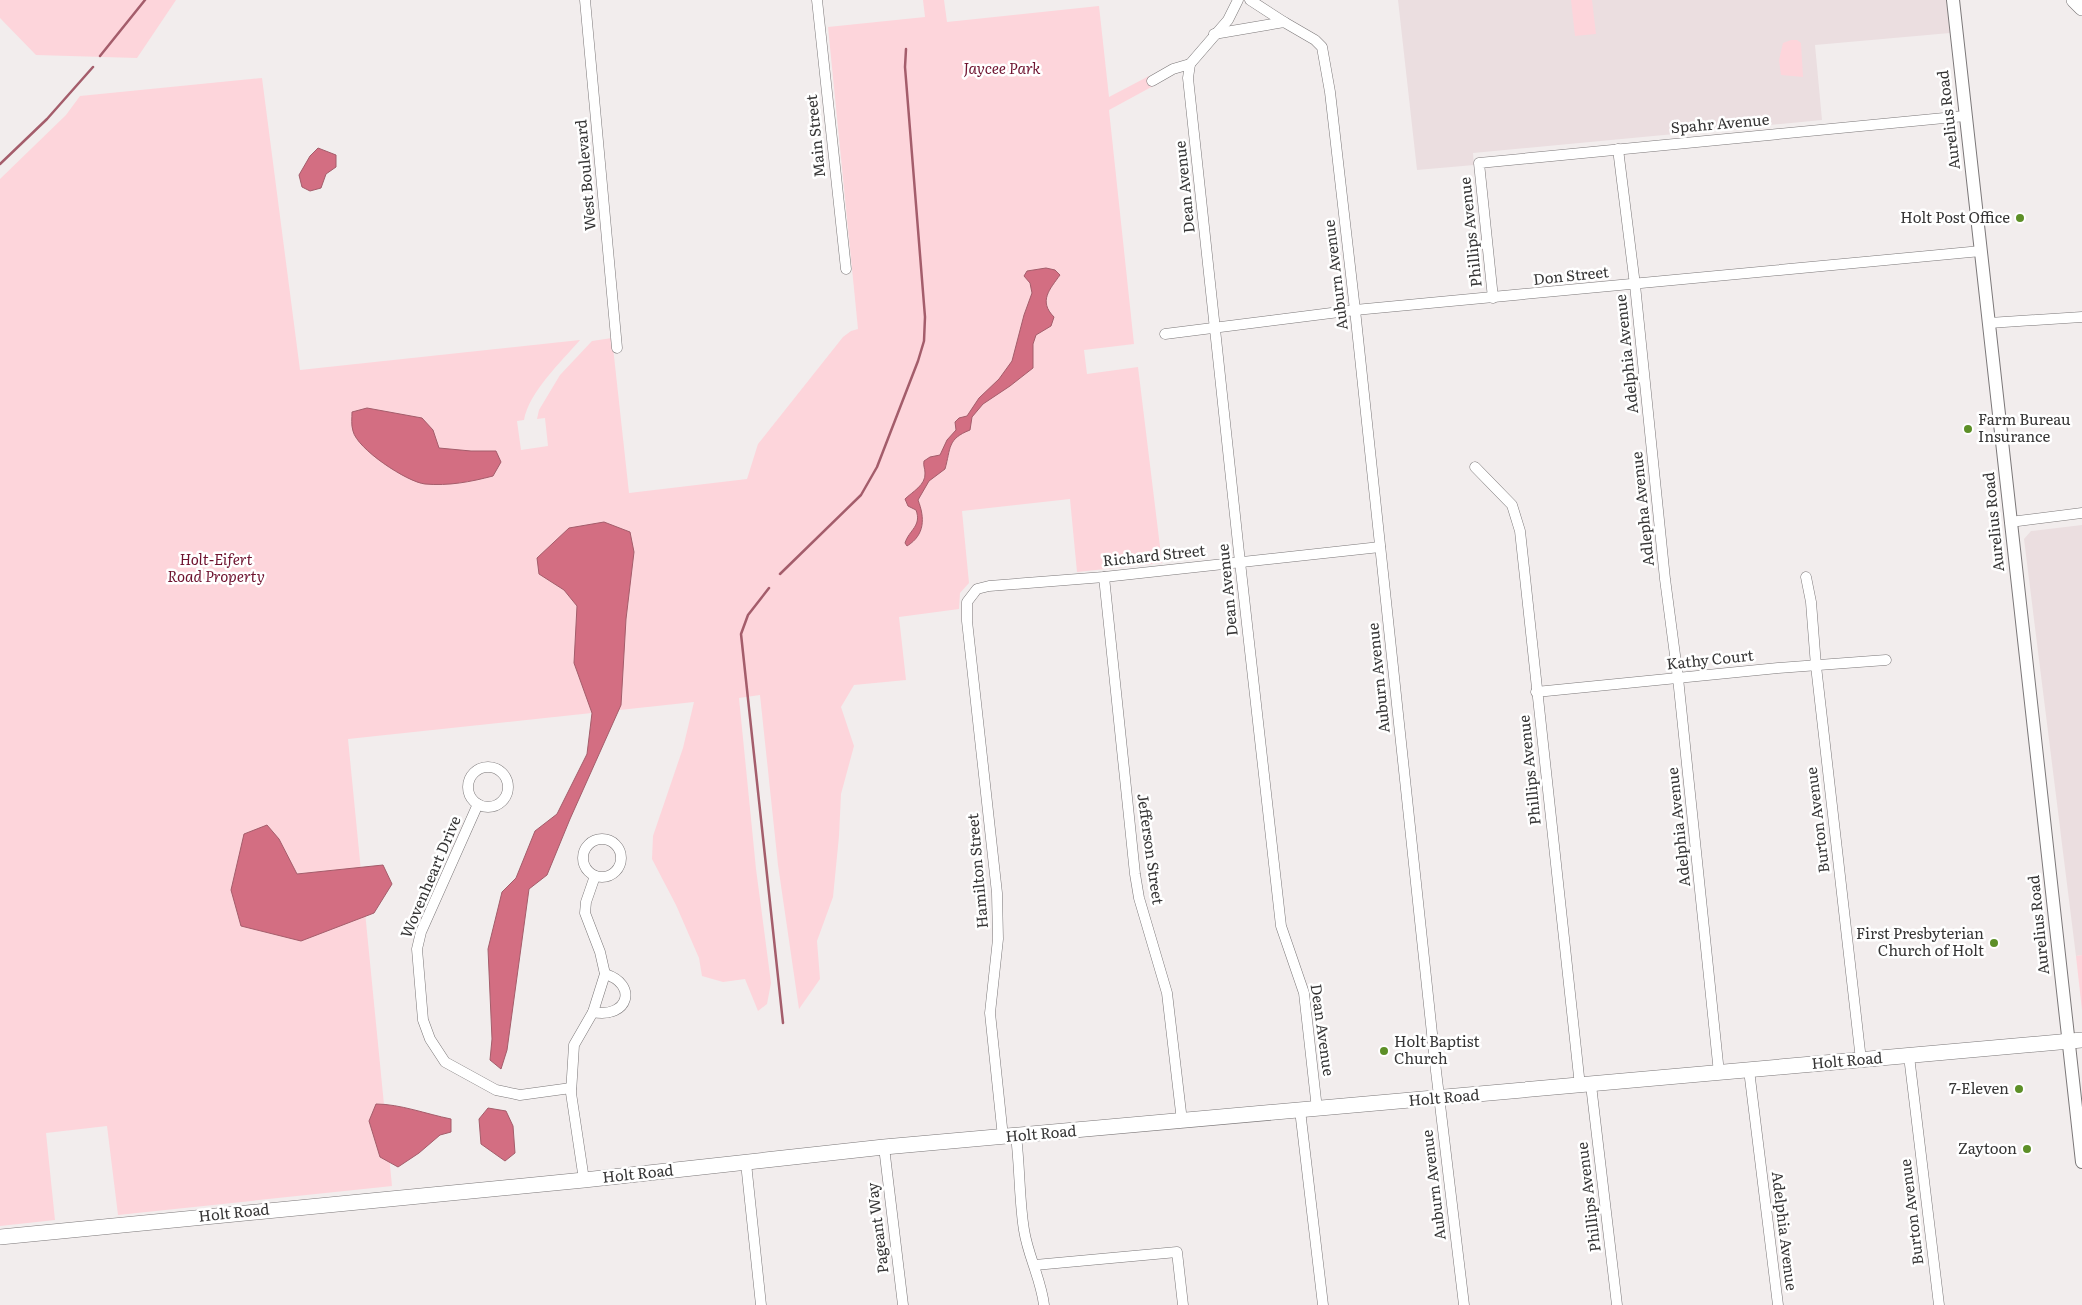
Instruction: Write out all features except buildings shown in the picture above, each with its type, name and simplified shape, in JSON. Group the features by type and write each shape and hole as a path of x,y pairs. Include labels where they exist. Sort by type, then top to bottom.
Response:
{"main road":[{"path":"2074,0 2082,8"},
{"name":"Holt Road","path":"0,1237 584,1180 884,1148 2075,1041"}],"street":[{"name":"West Boulevard","path":"585,0 617,348"},
{"name":"Main Street","path":"817,0 846,269"},
{"path":"1152,81 1173,69 1190,64 1228,20 1238,0"},
{"path":"1250,0 1284,22"},
{"name":"Aurelius Road","path":"1953,0 2010,522 2075,1041 2082,1162"},
{"path":"1214,34 1284,22"},
{"name":"Auburn Avenue","path":"1284,22 1315,40 1322,47 1330,92 1464,1305"},
{"name":"Dean Avenue","path":"1190,64 1188,78 1281,926 1304,993 1317,1109"},
{"name":"Spahr Avenue","path":"1479,162 1965,116"},
{"name":"Adelphia Avenue","path":"1618,149 1635,285 1650,437"},
{"name":"Phillips Avenue","path":"1479,162 1493,298"},
{"name":"Don Street","path":"1165,334 1355,310 1981,251"},
{"path":"1989,323 2082,317"},
{"name":"Adlepha Avenue","path":"1650,437 1665,579"},
{"name":"Phillips Avenue","path":"1475,467 1512,505 1520,538 1536,692 1585,1085 1617,1305"},
{"path":"2010,522 2082,513"},
{"name":"Richard Street","path":"967,602 977,589 989,586 1104,577 1380,547"},
{"name":"Jefferson Street","path":"1104,577 1139,898 1167,992 1182,1121"},
{"name":"Burton Avenue","path":"1806,577 1811,602 1816,666 1861,1060"},
{"name":"Adelphia Avenue","path":"1665,579 1678,678 1719,1073"},
{"name":"Hamilton Street","path":"967,602 966,621 997,893 998,938 990,1013 1024,1229 1029,1254 1035,1265 1044,1305"},
{"name":"Kathy Court","path":"1536,692 1778,668 1886,660"},
{"name":"Wovenheart Drive","path":"478,804 421,932 417,949 423,1020 430,1039 445,1062 496,1090 520,1095 571,1088"},
{"path":"584,1180 571,1088 574,1045 593,1012 604,974 600,952 585,913 586,902 595,876"},
{"path":"593,1012 610,1013 617,1010 623,1004 625,997 623,987 619,981 604,974"},
{"name":"Burton Avenue","path":"1909,1056 1939,1305"},
{"name":"Adelphia Avenue","path":"1749,1070 1778,1305"},
{"path":"1300,1110 1323,1305"},
{"name":"Pageant Way","path":"884,1148 903,1305"},
{"path":"746,1163 761,1305"},
{"path":"1035,1265 1178,1252 1183,1305"}],"shaded area":[{"path":"1398,0 1946,0 1950,33 1815,45 1822,120 1473,153 1474,165 1417,170"},
{"path":"318,148 336,155 336,167 326,174 321,188 310,191 302,187 299,175 310,156"},
{"path":"1046,268 1055,270 1060,275 1047,295 1047,306 1054,317 1051,326 1036,335 1033,344 1033,368 983,404 972,417 970,430 957,437 951,445 945,469 929,481 918,500 922,513 922,526 917,537 907,546 905,543 916,524 917,515 916,510 908,506 905,499 918,488 925,477 924,461 930,457 940,455 947,440 956,430 955,422 959,418 967,416 979,398 999,379 1012,361 1032,293 1030,283 1024,276 1027,271"},
{"path":"367,408 422,418 433,430 439,448 496,451 501,462 493,476 459,483 425,484 417,482 384,464 363,447 352,429 352,412"},
{"path":"604,522 630,532 634,552 626,619 621,705 547,875 529,889 507,1050 501,1069 490,1060 492,1039 488,949 502,892 516,878 535,831 557,814 587,754 592,713 574,663 577,606 564,590 539,574 537,558 569,528"},
{"path":"2082,525 2082,955 2076,956 2024,539 2031,531"},
{"path":"267,825 279,839 297,874 383,865 392,884 374,913 301,941 241,926 231,890 244,834"},
{"path":"376,1104 404,1107 451,1119 451,1132 440,1135 419,1153 398,1167 380,1157 369,1121"},
{"path":"488,1108 506,1111 513,1126 515,1153 505,1161 481,1144 479,1119"}],"green space":[{"path":"0,0 176,0 137,58 36,55 0,18"},
{"name":"Holt-Eifert Road Property","path":"923,0 944,0 947,22 1099,6 1109,97 1149,76 1155,85 1109,110 1134,344 1084,350 1087,374 1138,367 1162,563 1077,572 1070,499 962,511 969,583 960,593 959,609 899,617 906,680 854,685 841,707 854,746 841,794 833,897 817,941 820,979 799,1009 778,865 760,695 739,698 756,869 771,983 767,1004 758,1011 745,979 723,982 702,976 699,958 676,905 652,859 653,836 683,748 694,702 348,739 392,1186 118,1215 107,1126 46,1133 55,1220 0,1226 0,179 66,115 80,96 262,78 300,370 580,340 539,388 527,409 524,420 517,421 521,450 548,446 545,418 537,419 539,410 560,375 592,341 612,338 629,493 747,479 758,444 843,337 851,331 858,329 828,27 925,17"},
{"path":"1571,0 1592,0 1596,34 1575,36"},
{"path":"1797,40 1801,43 1803,77 1781,75 1779,60 1783,43"},
{"path":"2082,955 2082,1010 2076,956"}],"waterway":[{"path":"100,56 145,0"},
{"path":"780,574 861,495 877,467 924,341 925,317 905,67 906,49"},
{"path":"0,164 47,119 93,67"},
{"path":"769,588 748,615 741,634 783,1023"}],"place":[{"name":"Holt Post Office","path":"2020,218"},
{"name":"Farm Bureau Insurance","path":"1968,429"},
{"name":"First Presbyterian Church of Holt","path":"1994,943"},
{"name":"Holt Baptist Church","path":"1384,1051"},
{"name":"7-Eleven","path":"2019,1089"},
{"name":"Zaytoon","path":"2027,1149"}],"park label":[{"name":"Jaycee Park","path":"1002,69"}]}
